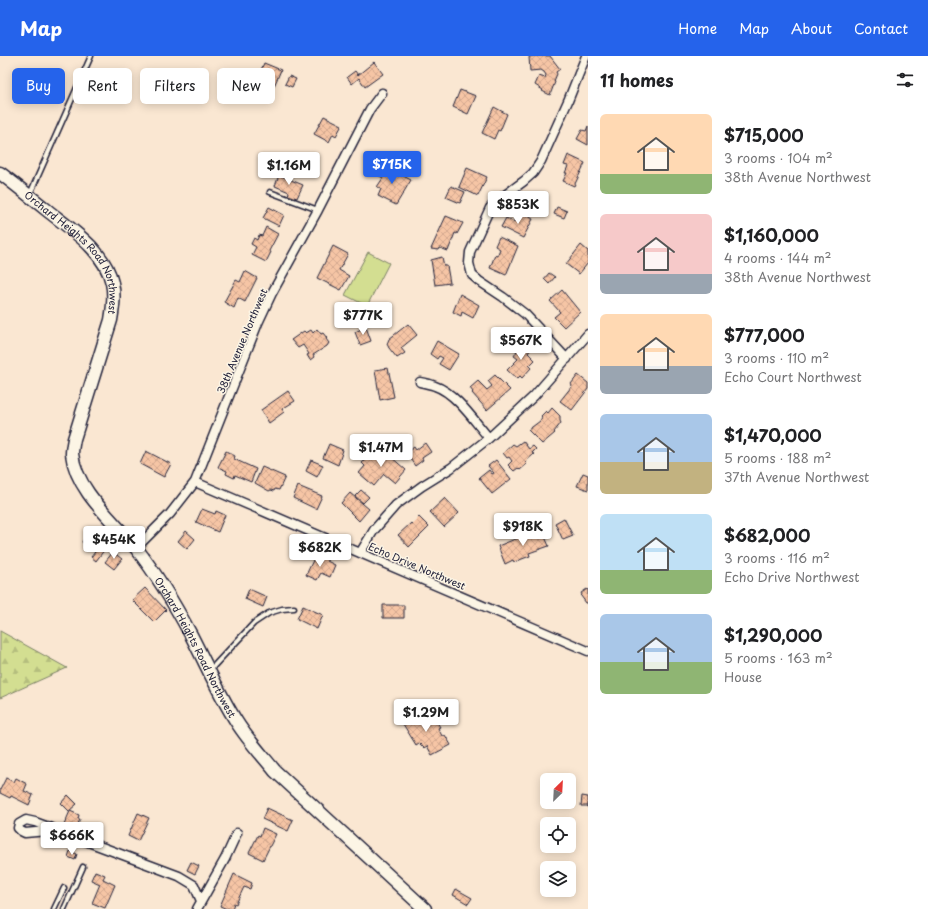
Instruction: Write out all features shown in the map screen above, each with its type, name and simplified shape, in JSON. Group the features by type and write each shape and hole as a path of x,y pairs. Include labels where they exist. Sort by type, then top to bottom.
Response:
{"street":[{"path":"567,359 525,314 472,275 469,263 470,252 490,208 529,177 541,160 568,101 586,56"},
{"name":"38th Avenue Northwest","path":"136,548 170,514 195,482 272,294 318,210 366,116 382,93"},
{"name":"Orchard Heights Road Northwest","path":"0,173 80,236 96,253 106,269 112,283 114,299 111,320 74,439 72,454 80,479 88,492 136,548 163,585 236,721 256,749 275,772 425,909"},
{"path":"360,553 374,530 396,505 422,486 451,468 489,438 534,396 588,334"},
{"path":"420,382 436,386 450,394 489,438"},
{"name":"Echo Drive Northwest","path":"195,482 588,651"},
{"path":"58,830 179,876 194,885 199,905"},
{"path":"199,905 225,859 237,833"}],"lane":[{"path":"29,196 91,56"},
{"path":"270,192 318,210"},
{"path":"209,671 254,622 269,613 282,609 294,608"},
{"path":"64,909 83,867"},
{"path":"54,909 64,888"}],"green space":[{"path":"368,252 389,263 367,306 345,295"},
{"path":"0,631 67,668 0,698"}],"building":[{"path":"550,56 560,69 556,72 555,82 550,95 535,85 539,76 545,78 546,75 541,70 530,71 529,57"},
{"path":"374,62 383,74 365,87 359,78 352,84 347,77 355,71 358,75"},
{"path":"264,63 281,70 275,84 275,68 262,68"},
{"path":"289,76 296,79 292,87 285,84"},
{"path":"460,90 476,96 468,114 453,107"},
{"path":"494,107 507,114 500,131 498,130 494,139 482,133"},
{"path":"324,116 342,125 336,136 333,134 329,142 314,134"},
{"path":"588,126 588,145 577,139 582,130 586,131"},
{"path":"568,155 585,163 574,186 563,181 567,173 565,173 568,166 564,165"},
{"path":"384,166 411,180 396,205 378,196 381,189 377,187 383,178 378,175"},
{"path":"467,168 487,177 478,196 459,187"},
{"path":"279,175 303,185 297,198 288,195 289,192 275,186"},
{"path":"451,186 465,192 460,203 446,197"},
{"path":"269,207 284,215 279,226 263,218"},
{"path":"557,207 567,211 564,218 554,214"},
{"path":"520,211 533,219 523,238 501,227 506,218 514,222"},
{"path":"446,216 463,223 457,234 455,233 448,251 440,248 439,250 431,249"},
{"path":"266,227 278,234 269,251 271,252 266,262 252,255 256,247 251,244 254,238 257,240 259,235 262,236"},
{"path":"499,237 518,246 506,275 490,268 495,255 497,256 500,249 495,246"},
{"path":"581,245 588,251 588,263 579,274 566,264"},
{"path":"333,246 348,254 339,270 349,276 341,290 317,278"},
{"path":"442,257 444,266 447,266 450,283 435,285 431,260"},
{"path":"245,271 257,278 245,302 238,298 234,308 224,302 236,280 240,282"},
{"path":"549,273 555,277 549,284 544,279"},
{"path":"562,290 580,312 564,327 554,317 560,312 550,301"},
{"path":"460,294 479,305 473,318 462,312 461,316 453,312"},
{"path":"408,324 417,335 401,348 405,353 397,358 387,344 389,339"},
{"path":"366,327 371,341 360,345 355,332"},
{"path":"317,329 321,334 323,333 329,343 313,355 314,357 310,360 307,355 309,354 303,345 298,348 291,340 304,331 306,333 311,330 313,333"},
{"path":"437,341 459,354 449,370 439,364 443,358 439,356 437,359 430,354"},
{"path":"521,341 531,349 528,353 535,360 529,366 531,368 522,378 520,376 517,379 507,370 518,359 514,356 517,351 514,349"},
{"path":"388,368 394,397 380,400 375,370"},
{"path":"495,375 510,390 487,410 472,393 473,392 470,388 478,381 487,390 492,386 488,381"},
{"path":"578,375 588,383 588,389 572,410 560,401 572,386 571,384"},
{"path":"288,391 295,401 282,409 284,412 269,423 261,410"},
{"path":"552,408 560,416 561,423 554,432 555,433 542,444 528,430 540,421 541,416 546,411 548,413"},
{"path":"523,441 529,449 533,446 536,449 532,453 534,454 525,462 527,464 520,470 518,468 514,471 508,465 512,461 503,453 513,444 516,446"},
{"path":"425,443 431,452 422,458 423,460 415,466 406,453 414,447 416,450"},
{"path":"329,444 343,450 338,465 323,458"},
{"path":"382,449 406,470 395,483 384,474 374,486 359,473 365,466 362,463 373,451 378,455"},
{"path":"146,451 171,464 164,477 140,464"},
{"path":"226,451 235,456 234,459 256,469 251,482 235,475 234,478 226,474 227,471 218,467"},
{"path":"311,460 323,465 317,477 306,471"},
{"path":"496,460 511,479 492,494 479,478 489,470 492,474 494,473 488,466"},
{"path":"262,467 285,477 279,490 275,489 274,491 269,491 255,483"},
{"path":"583,473 588,475 588,490 577,486"},
{"path":"298,486 322,496 316,509 293,498"},
{"path":"361,490 369,497 363,503 355,496"},
{"path":"350,493 369,509 359,521 341,503"},
{"path":"445,498 459,513 444,527 430,512"},
{"path":"202,509 215,514 216,511 225,515 218,532 196,522"},
{"path":"419,517 429,527 409,547 398,535"},
{"path":"564,518 573,536 563,540 555,523"},
{"path":"542,530 549,546 529,553 530,556 514,562 513,560 505,564 498,546 530,533 530,535"},
{"path":"90,531 98,537 99,536 101,538 100,539 108,545 96,561 91,557 95,552 82,542"},
{"path":"186,531 195,539 187,549 178,541"},
{"path":"113,552 122,559 114,569 105,562"},
{"path":"316,554 335,565 330,577 321,573 317,580 306,575"},
{"path":"145,588 166,610 154,622 132,600"},
{"path":"249,589 267,597 263,607 245,599"},
{"path":"587,589 588,603 586,603 581,596 581,593"},
{"path":"383,605 404,605 404,618 383,618"},
{"path":"303,606 323,615 317,629 297,619"},
{"path":"416,712 419,717 424,713 428,719 433,716 440,727 438,728 442,736 445,735 451,745 432,755 427,746 424,748 419,743 416,745 403,724 406,722 404,719"},
{"path":"6,778 14,782 16,778 27,784 24,791 33,795 29,805 11,796 10,798 0,793"},
{"path":"68,795 77,804 69,811 61,803"},
{"path":"582,796 588,797 588,806 581,806"},
{"path":"267,808 293,820 288,831 262,819"},
{"path":"70,811 79,815 78,819 80,819 76,830 64,825"},
{"path":"138,813 149,818 138,841 128,836"},
{"path":"263,828 276,834 263,860 249,853 258,835 260,836"},
{"path":"70,851 77,854 75,860 68,857"},
{"path":"191,862 199,866 195,874 187,870"},
{"path":"95,871 105,875 103,879 115,885 105,908 92,903 100,884 91,880"},
{"path":"234,874 252,883 250,889 244,887 232,909 227,909 220,906"},
{"path":"456,889 472,898 468,904 453,895"}]}
